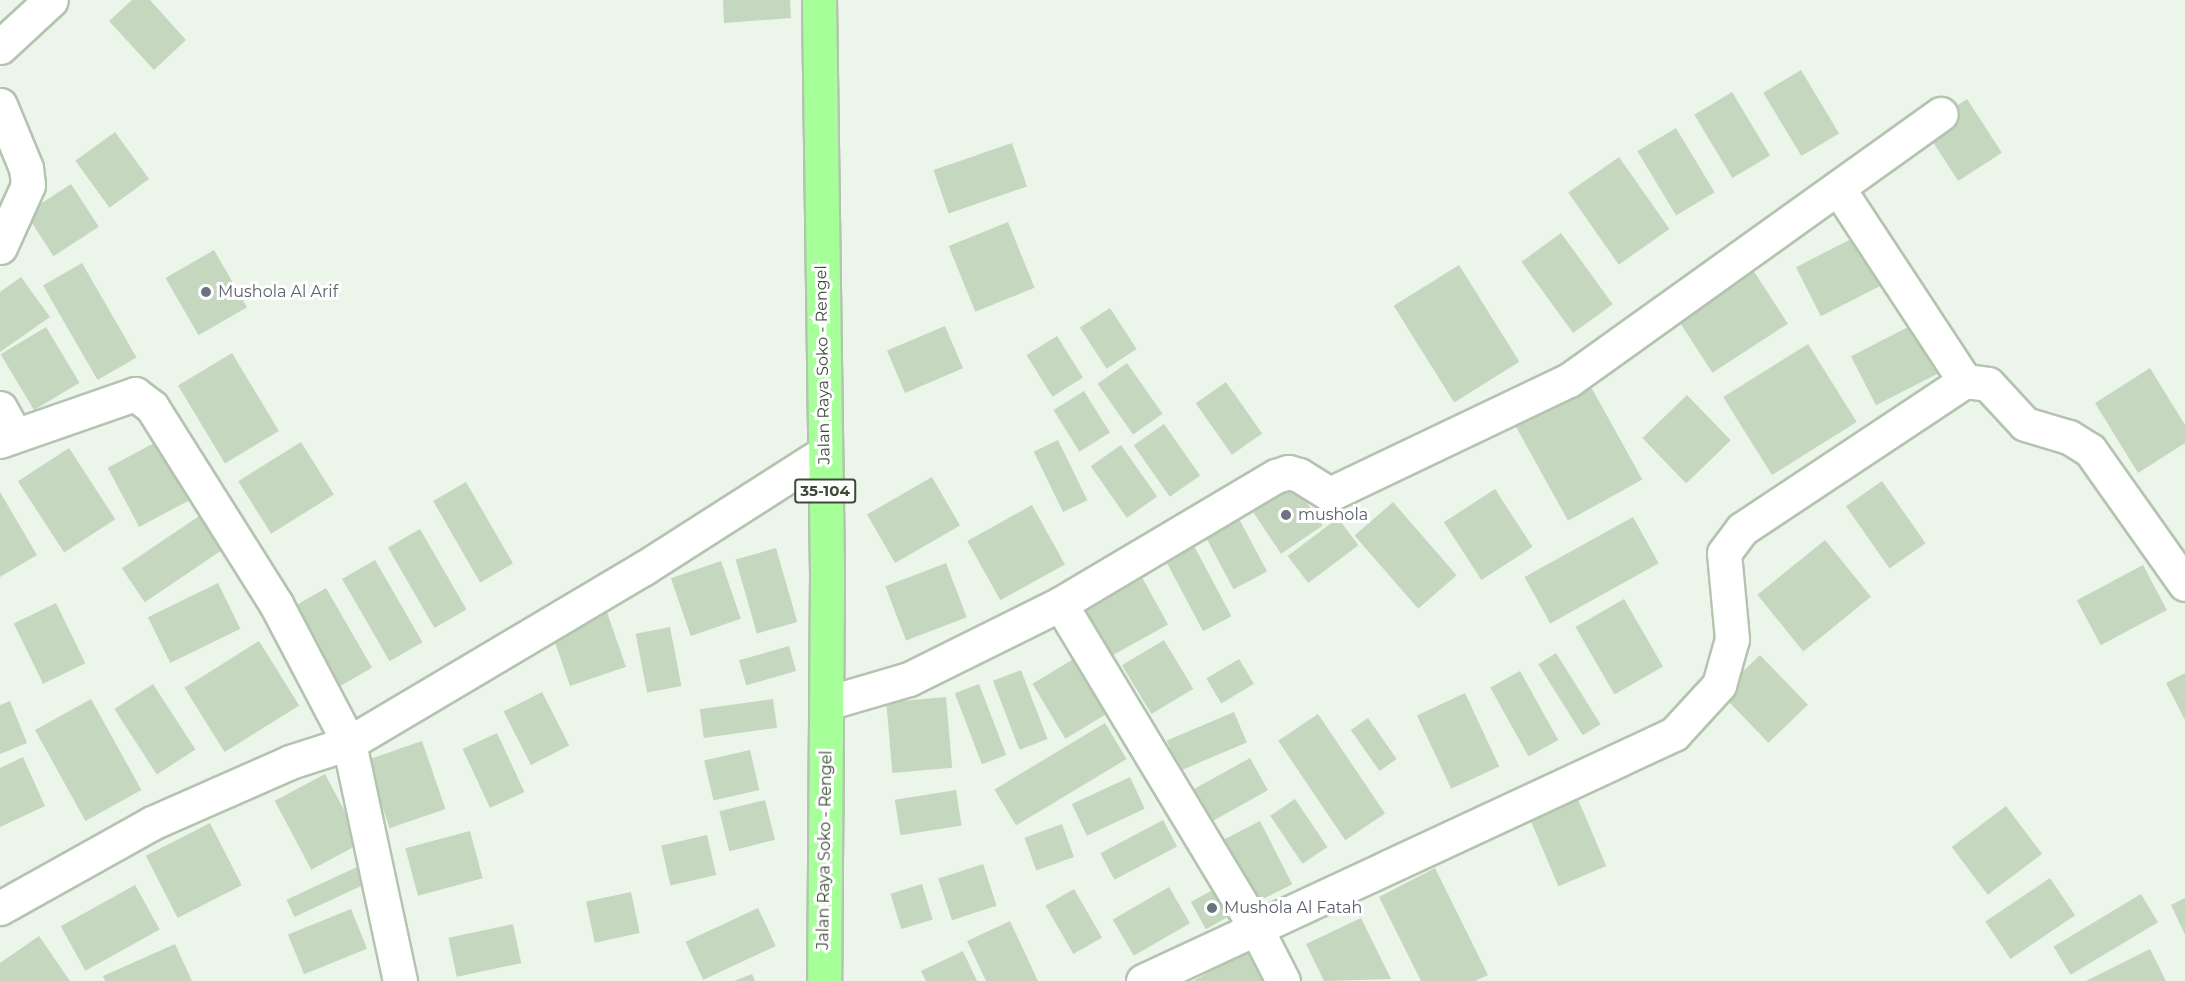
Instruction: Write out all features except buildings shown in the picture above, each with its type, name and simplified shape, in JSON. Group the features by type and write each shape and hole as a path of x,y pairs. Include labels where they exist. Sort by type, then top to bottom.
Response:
{"main road":[{"name":"Jalan Raya Soko - Rengel","path":"819,0 827,703 824,981"}],"street":[{"path":"0,47 51,0"},
{"path":"0,105 26,168 28,185 0,247"},
{"path":"827,703 909,679 1060,604 1276,476 1288,472 1324,493 1335,492 1569,380 1941,114"},
{"path":"1838,188 1965,381"},
{"path":"1143,981 1257,930 1674,734 1719,685 1732,639 1724,553 1743,529 1965,381 1988,384 2025,424 2069,437 2090,450 2185,584"},
{"path":"5,427 135,394 144,398 276,604 348,743 400,981"},
{"path":"0,909 152,823 290,762 348,743 644,568 824,453"},
{"path":"1060,604 1257,930 1283,981"}],"place":[{"name":"Mushola Al Arif","path":"206,292"},
{"name":"mushola","path":"1286,515"},
{"name":"Mushola Al Fatah","path":"1212,908"}]}
